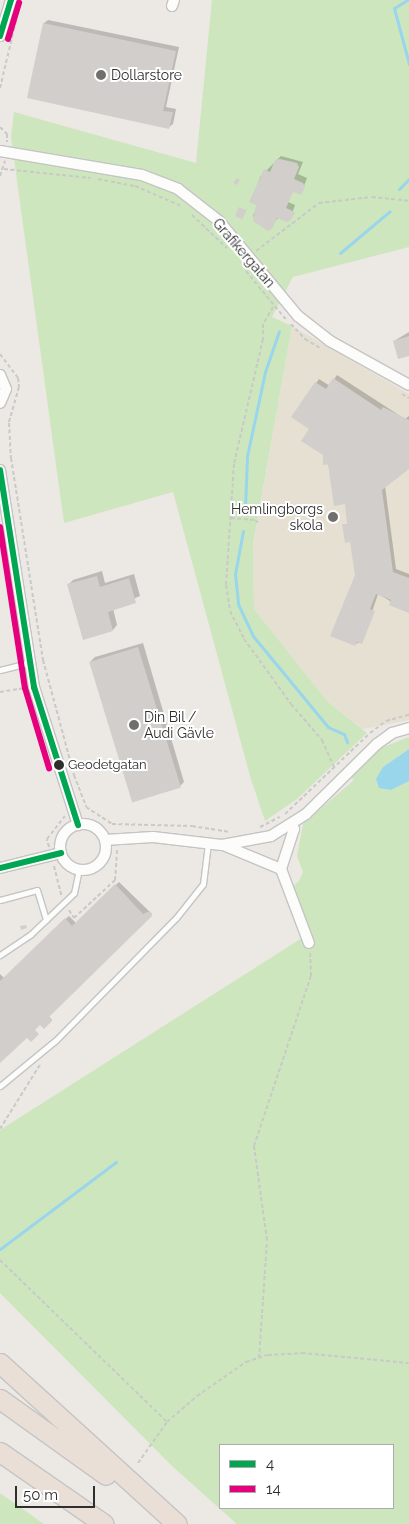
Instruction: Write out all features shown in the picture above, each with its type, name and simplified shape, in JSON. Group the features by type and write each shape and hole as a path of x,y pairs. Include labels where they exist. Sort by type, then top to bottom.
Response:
{"highway":[{"path":"0,1363 175,1524"},
{"path":"0,1399 175,1524"},
{"path":"0,1452 104,1524"},
{"path":"0,1464 60,1494"}],"street":[{"path":"0,36 11,0"},
{"name":"Grafikergatan","path":"0,151 142,176 178,189 219,221 298,316 330,341 409,385"},
{"path":"0,375 6,389 0,403"},
{"path":"0,470 4,522 34,686 57,766 78,825"},
{"path":"222,845 271,836 292,824 378,744 392,733 409,728"},
{"path":"292,824 294,829 281,869 309,943"},
{"path":"78,825 91,826 105,840 105,854 98,864 79,869 68,864 61,853 62,839 78,825"},
{"path":"105,840 116,838 153,838 222,845 281,869"},
{"path":"0,868 61,853"}],"lane":[{"path":"0,670 31,662"},
{"path":"0,1086 56,1040 176,918 203,884 208,843"},
{"path":"0,955 64,904 74,893 79,869"},
{"path":"0,900 37,890 46,920"}],"path":[{"path":"0,88 18,15"},
{"path":"4,169 135,186 185,207"},
{"path":"248,257 319,203 372,197 409,201"},
{"path":"191,214 231,252"},
{"path":"243,268 273,306 305,339 322,349"},
{"path":"273,306 263,324 263,339 234,464 232,518 226,584 230,611 260,660 322,740 334,767"},
{"path":"0,354 15,373 19,387 9,423 11,458 43,660 74,775 86,807 112,824 192,826 237,833"},
{"path":"400,393 409,398"},
{"path":"232,518 255,520 260,524"},
{"path":"0,692 34,686"},
{"path":"253,830 284,815 386,721 409,714"},
{"path":"64,904 74,918 115,880 119,862 112,824"},
{"path":"259,1358 267,1240 254,1146 312,976 309,943"},
{"path":"0,1128 56,1040"},
{"path":"0,1260 167,1422"},
{"path":"138,1462 167,1422 197,1396 246,1362 259,1358 302,1353 409,1363"}],"shaded area":[{"name":"Hemlingborgs skola","path":"292,326 409,394 409,720 363,729 327,701 254,609 253,548"}],"green space":[{"path":"212,0 409,0 409,247 293,277 272,317 292,326 253,545 254,609 327,701 367,733 297,799 265,821 250,776 173,492 64,523 11,137 14,112 196,163"},
{"path":"409,737 409,749 383,767 391,790 409,781 409,1524 237,1524 220,1509 394,1509 394,1444 219,1444 219,1508 172,1466 0,1293 0,1130 305,936 289,890 299,881 303,872 297,856 303,824 354,780 349,776 381,748"},
{"path":"0,1493 44,1524 0,1524"}],"water":[{"path":"409,749 409,781 391,790 379,788 376,779 383,767"}],"building":[{"name":"Dollarstore","path":"43,23 176,51 163,111 173,112 169,129 27,98"},
{"path":"280,159 297,163 299,167 294,179 303,183 305,187 301,195 293,192 286,208 295,212 291,220 287,222 277,218 272,229 268,231 253,221 256,205 249,202 264,169 270,172 275,160"},
{"path":"237,178 240,180 237,185 233,183"},
{"path":"239,207 246,210 242,219 235,216"},
{"path":"409,336 409,356 398,359 393,341"},
{"path":"333,378 381,410 383,407 409,420 409,469 382,490 393,572 409,578 409,613 389,605 391,600 376,594 370,609 375,611 362,644 357,642 355,646 330,636 355,575 350,542 345,543 342,524 347,524 345,504 334,506 328,464 323,465 323,455 301,441 309,429 291,417 315,382 326,389"},
{"path":"97,576 100,587 129,578 136,603 108,612 113,631 83,640 67,584"},
{"name":"Din Bil / Audi Gävle","path":"138,647 181,788 132,802 89,662"},
{"path":"115,884 143,914 150,911 152,916 49,1017 52,1021 44,1029 40,1025 35,1030 39,1034 31,1042 27,1038 0,1063 0,981 65,918 72,926"},
{"path":"26,925 27,928 21,930 20,926"}],"waterway":[{"path":"407,0 394,8 409,64"},
{"path":"399,189 409,179"},
{"path":"340,253 390,211"},
{"path":"245,509 247,456 265,372 279,331"},
{"path":"243,531 235,574 238,604 253,636 328,727 344,734 347,742"},
{"path":"0,1249 116,1162"}],"transit line":[{"name":"4","path":"0,36 11,0"},
{"name":"14","path":"8,39 19,3"},
{"name":"4","path":"0,470 34,687 78,825"},
{"name":"14","path":"0,527 25,688 49,768"},
{"name":"4","path":"0,868 61,853"}],"place":[{"name":"Dollarstore","path":"101,75"},
{"name":"Hemlingborgs skola","path":"333,517"},
{"name":"Din Bil / Audi Gävle","path":"134,725"},
{"name":"Geodetgatan","path":"59,765"}]}
